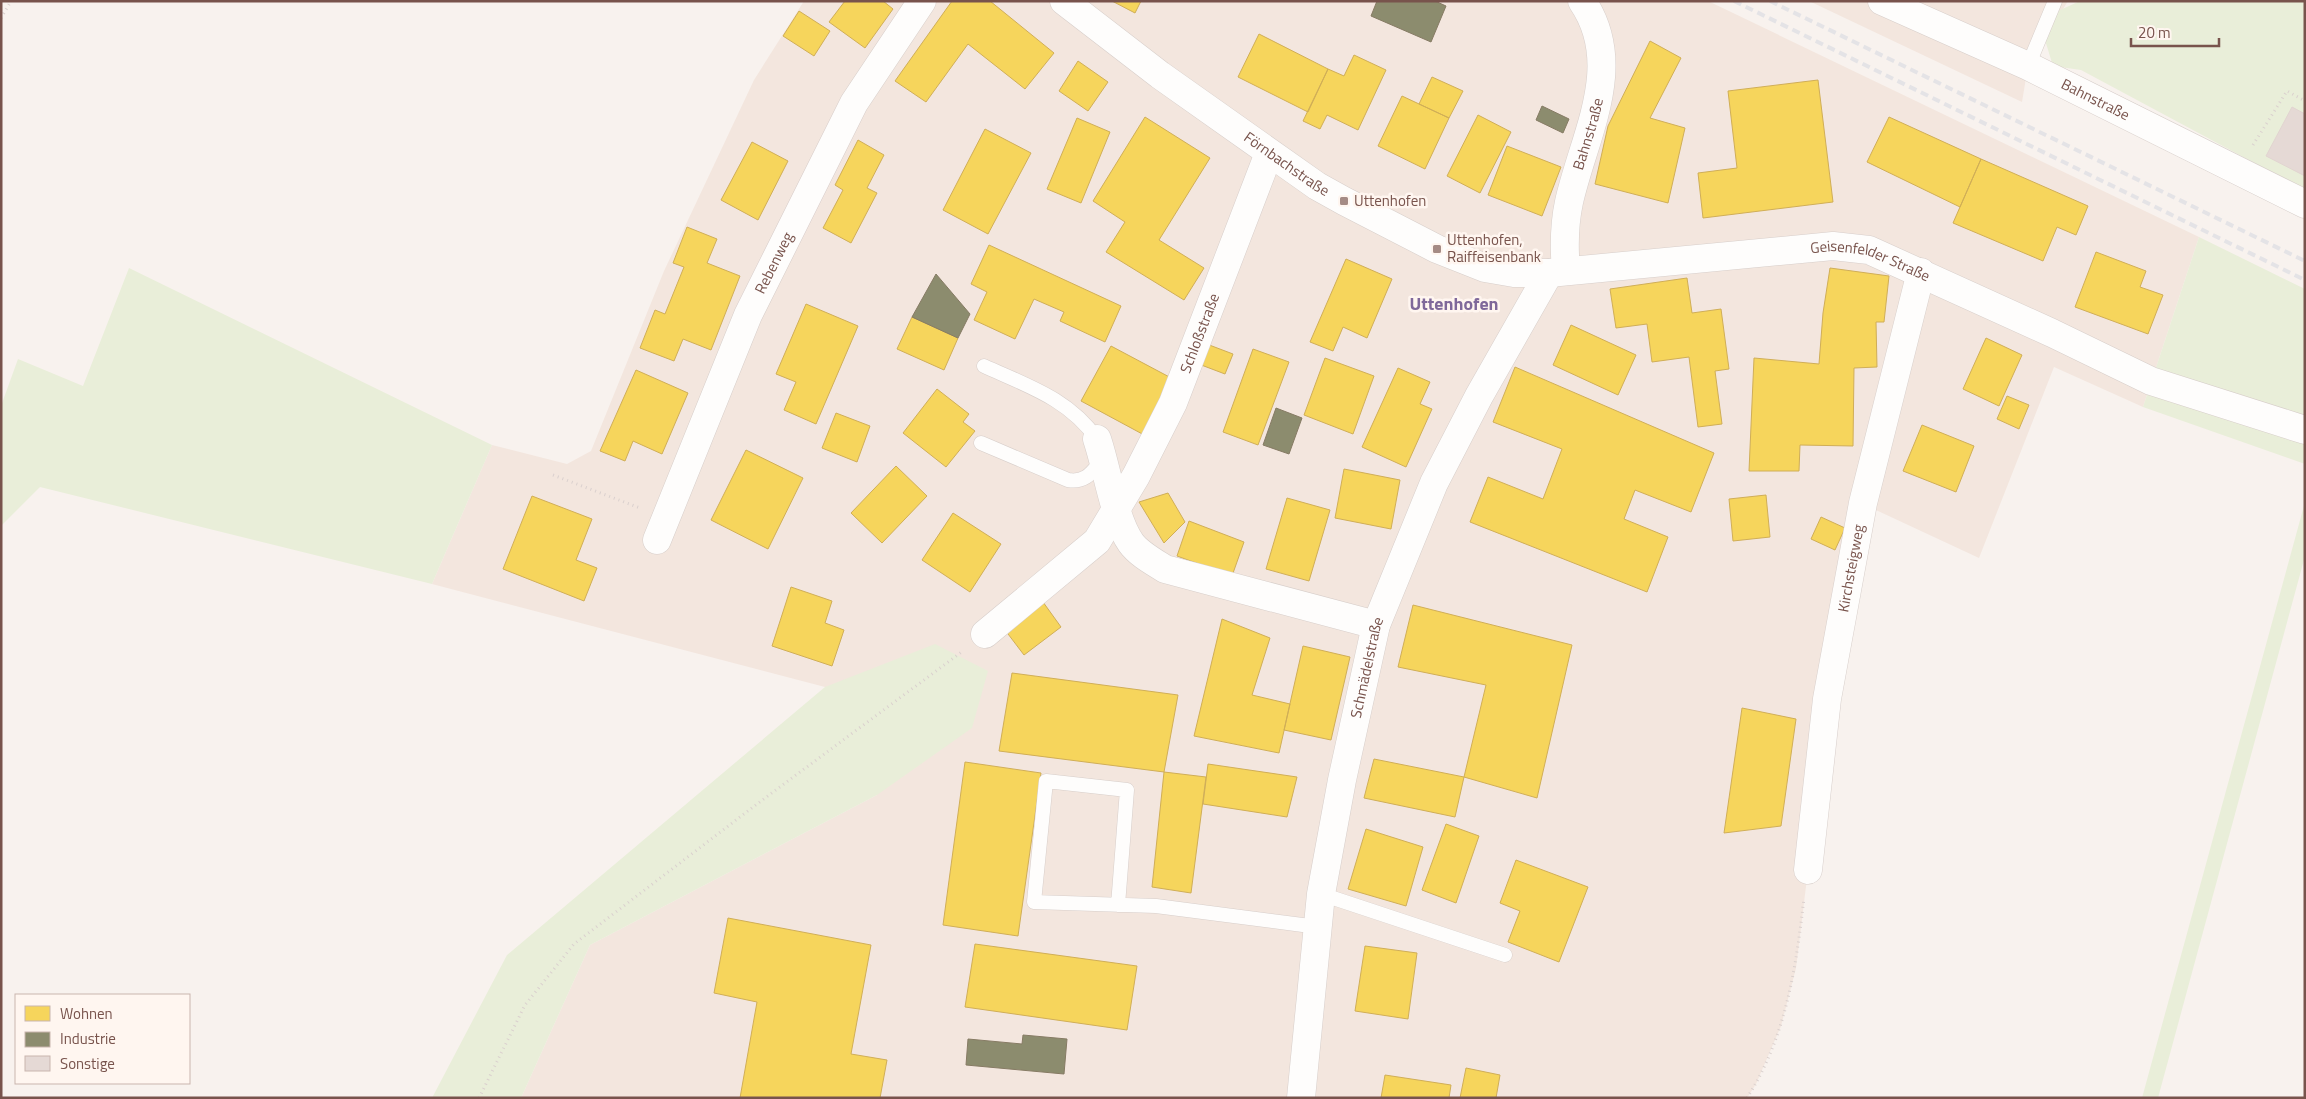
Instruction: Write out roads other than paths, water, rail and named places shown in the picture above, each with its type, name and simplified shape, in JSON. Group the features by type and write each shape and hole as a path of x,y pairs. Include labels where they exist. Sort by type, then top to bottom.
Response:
{"street":[{"name":"Rebenweg","path":"662,530 757,297 854,103 922,1"},
{"name":"Förnbachstraße","path":"1064,1 1160,75 1317,186 1437,249 1485,268 1514,273 1558,272"},
{"name":"Bahnstraße","path":"1558,272 1564,248 1566,218 1601,84 1603,58 1599,34 1591,15 1582,1"},
{"name":"Bahnstraße","path":"1882,1 2028,66 2305,204"},
{"name":"Schloßstraße","path":"985,634 1096,541 1136,476 1172,403 1269,153"},
{"name":"Geisenfelder Straße","path":"1558,272 1833,246 1869,250 1921,272 2151,381 2305,430"},
{"name":"Schmädelstraße","path":"1302,1098 1321,894 1342,780 1376,625 1434,483 1526,311 1558,272"},
{"name":"Kirchsteigweg","path":"1808,870 1827,699 1863,503 1921,272"},
{"path":"1100,448 1116,509 1131,543 1145,556 1165,569 1376,625"}],"lane":[{"path":"2028,66 2054,1"},
{"path":"981,443 1068,480 1078,482 1088,477 1100,448 1084,421 1049,395 984,366"},
{"path":"1118,905 1127,790 1046,782 1034,902 1118,905 1156,906 1318,927"},
{"path":"1321,894 1505,955"}],"railway":[{"path":"1734,1 2305,280"},
{"path":"1770,1 2305,261"}],"place":[{"name":"Uttenhofen","path":"1344,201"},
{"name":"Uttenhofen, Raiffeisenbank","path":"1437,249"}],"district":[{"name":"Uttenhofen","path":"1454,304"}]}
